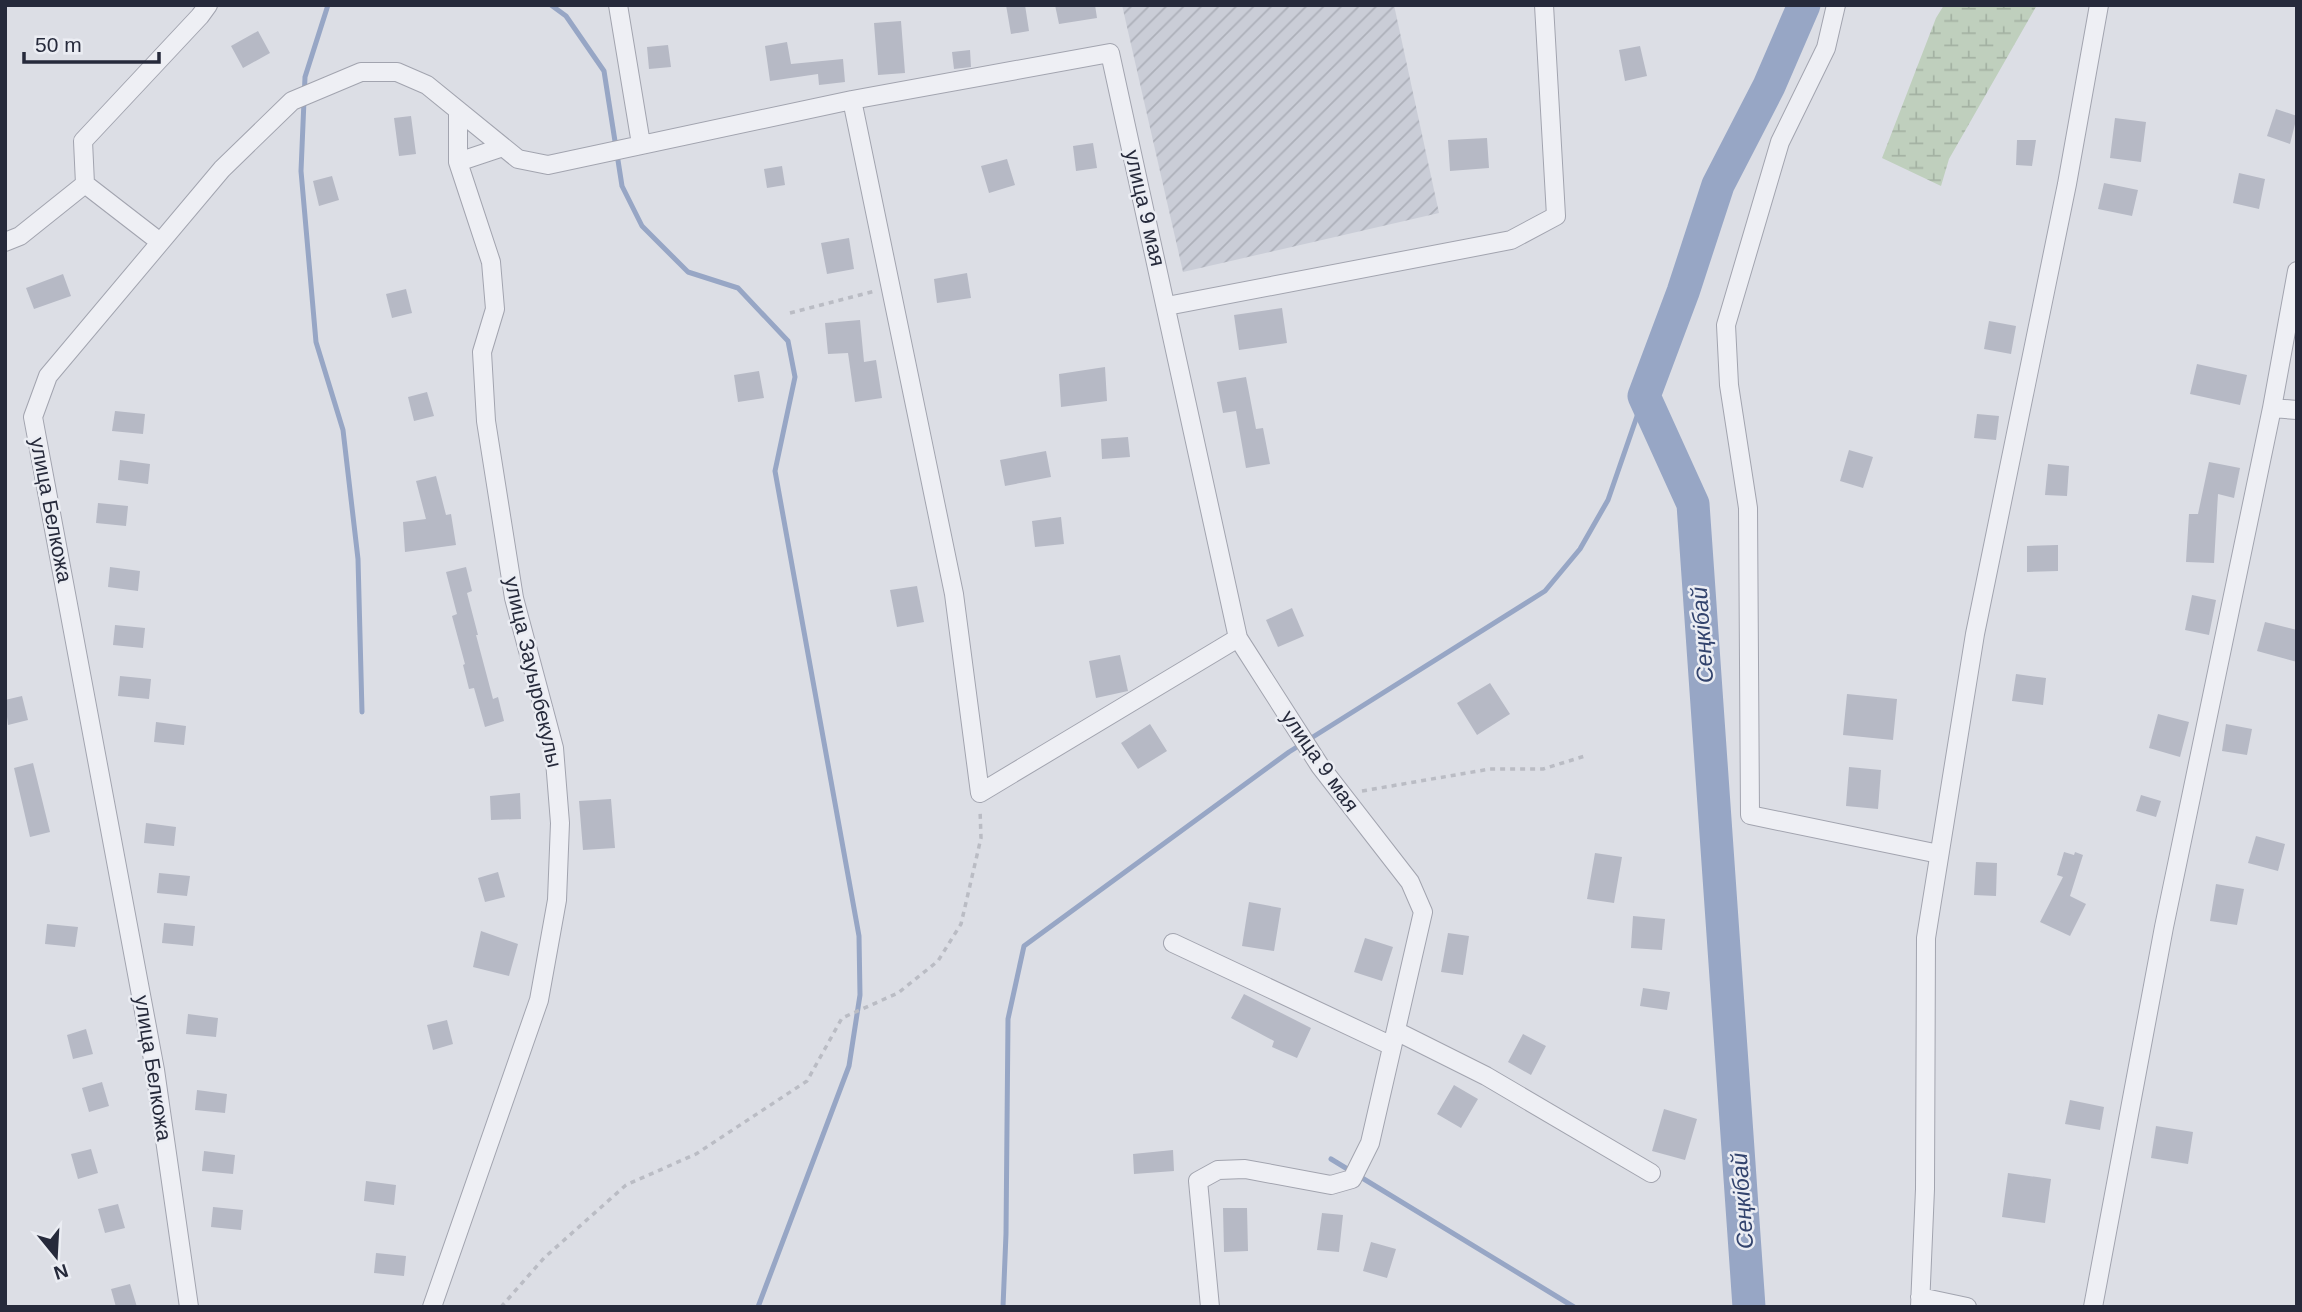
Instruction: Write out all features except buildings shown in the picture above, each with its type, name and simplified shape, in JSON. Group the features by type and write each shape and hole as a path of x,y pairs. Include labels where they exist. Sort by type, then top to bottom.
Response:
{"street":[{"path":"160,242 85,184 83,141 208,5"},
{"path":"618,5 641,145"},
{"path":"1167,306 1511,240 1556,216 1544,5"},
{"path":"1836,5 1826,48 1780,142 1726,325 1729,385 1748,509 1750,815 1939,854"},
{"path":"1967,1307 1920,1302 1925,1189 1926,938 1975,634 2065,197 2099,5"},
{"name":"улица Белкожа","path":"188,1307 155,1070 33,417 48,376 222,169 292,101 361,72 397,72 427,85 518,159 548,165 852,100 1110,53"},
{"name":"улица 9 мая","path":"1110,53 1238,638 1321,766 1410,881 1423,912 1370,1143 1352,1179 1331,1185 1245,1168 1218,1170 1198,1181 1210,1307"},
{"path":"852,100 954,594 980,793 1238,638"},
{"name":"улица Зауырбекулы","path":"432,1307 539,1000 557,900 560,822 554,748 514,598 486,421 482,352 495,309 491,262 458,162 458,110"},
{"path":"458,162 503,147"},
{"path":"5,242 20,236 85,184"},
{"path":"2093,1307 2164,927 2272,408 2297,271"},
{"path":"2272,408 2297,410"},
{"path":"1173,943 1486,1076 1651,1173"}],"path":[{"path":"790,313 891,287"},
{"path":"1342,794 1490,769 1543,769 1585,756"},
{"path":"500,1307 544,1258 626,1185 696,1154 807,1081 842,1018 898,993 938,961 961,924 981,838 980,793"}],"shaded area":[{"path":"1122,5 1394,5 1439,213 1183,272"}],"green space":[{"path":"1944,5 2037,5 1949,159 1941,186 1882,158 1936,18"}],"waterway":[{"path":"328,5 305,77 301,171 316,342 343,430 358,559 362,712"},
{"path":"551,5 566,16 604,71 622,186 642,226 688,272 738,288 788,341 795,377 775,471 859,936 860,995 849,1066 758,1307"},
{"name":"Сеңкібай","path":"1749,1307 1693,504 1644,396 1683,292 1718,185 1769,86 1804,5"},
{"path":"1003,1307 1008,1019 1024,946 1289,752 1545,591 1580,549 1608,500 1644,396"},
{"path":"1331,1159 1574,1307"}]}
